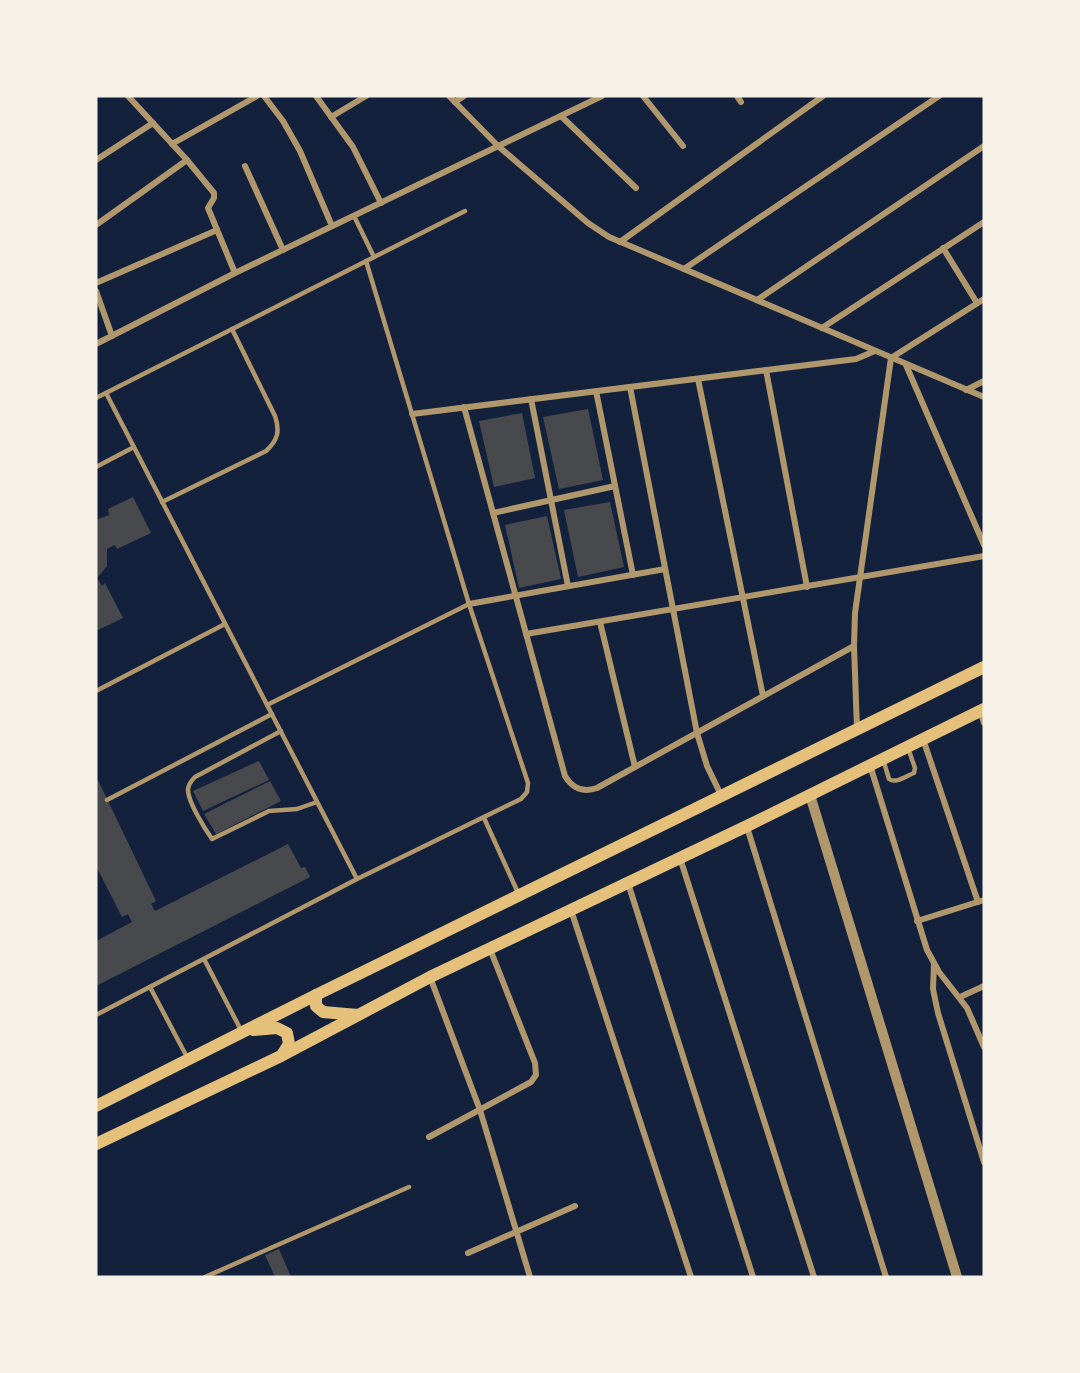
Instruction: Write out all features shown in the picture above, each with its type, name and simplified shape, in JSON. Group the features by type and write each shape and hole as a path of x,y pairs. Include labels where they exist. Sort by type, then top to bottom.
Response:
{"main road":[{"path":"96,1106 316,994 984,667"},
{"path":"96,1144 281,1056 430,977 747,826 923,739 983,714"},
{"path":"316,994 316,1006 323,1012 361,1015"},
{"path":"243,1031 277,1028 283,1030 289,1038 289,1044 281,1056"}],"street":[{"path":"128,96 214,193 214,198 208,208 235,273"},
{"path":"172,144 257,96"},
{"path":"264,96 283,121 300,151 332,226"},
{"path":"316,96 353,147 381,203"},
{"path":"331,117 366,96"},
{"path":"449,96 498,147 588,223 620,242 984,397"},
{"path":"455,102 464,96"},
{"path":"96,344 235,273 602,96"},
{"path":"643,96 682,146"},
{"path":"620,242 823,96"},
{"path":"684,269 939,96"},
{"path":"561,116 636,188"},
{"path":"96,160 153,123"},
{"path":"757,300 984,146"},
{"path":"96,225 187,160"},
{"path":"245,166 283,250"},
{"path":"822,328 983,224"},
{"path":"96,283 217,231"},
{"path":"943,248 977,303"},
{"path":"96,291 112,336"},
{"path":"856,729 854,646 859,578 891,358 984,299"},
{"path":"412,414 856,359 875,351"},
{"path":"906,364 984,545"},
{"path":"766,370 807,587"},
{"path":"698,379 763,696"},
{"path":"966,390 984,381"},
{"path":"630,387 697,733 707,766 721,795"},
{"path":"596,391 633,575"},
{"path":"531,399 568,586"},
{"path":"464,407 565,776 576,788 592,790 854,646"},
{"path":"493,513 615,486"},
{"path":"526,634 984,556"},
{"path":"469,604 665,569"},
{"path":"600,622 635,767"},
{"path":"917,921 981,901 923,739"},
{"path":"870,765 917,921 934,964 944,980 960,997 984,1047"},
{"path":"810,795 957,1277"},
{"path":"747,826 886,1277"},
{"path":"680,858 814,1277"},
{"path":"628,883 753,1277"},
{"path":"571,910 691,1277"},
{"path":"429,1137 531,1082 536,1071 490,949"},
{"path":"934,964 933,989 938,1013 984,1162"},
{"path":"430,977 480,1110 530,1277"},
{"path":"960,997 984,986"},
{"path":"468,1253 575,1206"}],"lane":[{"path":"96,398 465,211"},
{"path":"354,216 374,257"},
{"path":"96,1015 357,879 521,799 528,788 469,604 366,261"},
{"path":"162,502 266,451 278,435 275,416 232,329"},
{"path":"106,393 357,879"},
{"path":"96,467 134,447"},
{"path":"267,705 469,604"},
{"path":"96,691 225,624"},
{"path":"107,800 272,714"},
{"path":"280,731 195,777 191,782 188,787 189,795 206,830 212,839 269,811 297,809 317,802"},
{"path":"883,759 891,781 895,782 914,773 915,768 907,747"},
{"path":"484,818 519,895"},
{"path":"204,959 243,1031"},
{"path":"150,987 188,1059"},
{"path":"205,1277 409,1187"}],"building":[{"path":"588,409 603,480 559,489 543,417"},
{"path":"522,413 535,478 494,487 479,421"},
{"path":"133,497 151,533 117,549 115,545 107,549 107,566 97,578 102,586 105,583 123,618 96,631 96,520 109,515 108,509"},
{"path":"610,502 624,567 578,577 564,510"},
{"path":"547,516 561,579 519,588 505,525"},
{"path":"259,761 269,780 203,811 193,791"},
{"path":"96,776 156,901 151,904 155,911 288,844 301,868 305,867 310,877 96,986 96,941 132,922 128,914 122,917 96,866"},
{"path":"270,781 281,801 216,834 204,814"},
{"path":"279,1249 291,1277 275,1277 265,1255"}]}
